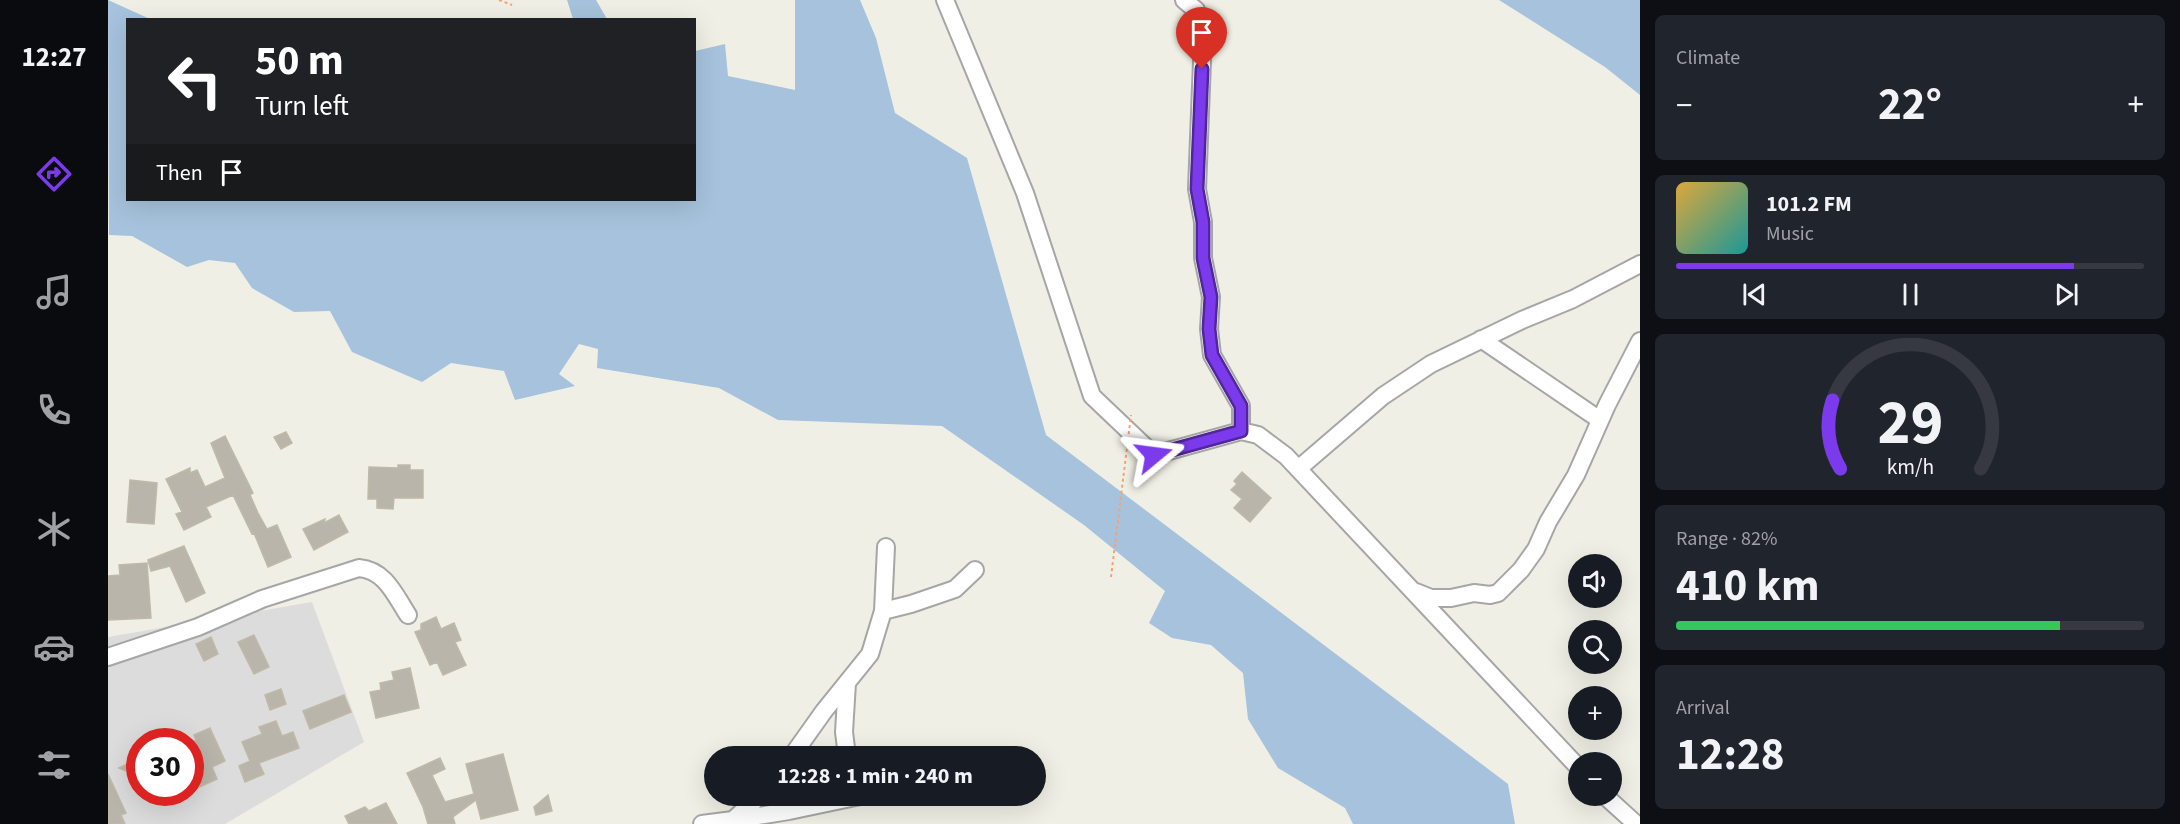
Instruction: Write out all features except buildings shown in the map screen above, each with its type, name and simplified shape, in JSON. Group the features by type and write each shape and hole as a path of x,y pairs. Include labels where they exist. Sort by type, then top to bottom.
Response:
{"street":[{"path":"945,0 1025,193 1092,396 1154,455 1241,431 1258,435 1286,456 1568,756"},
{"path":"1184,0 1196,10 1203,36 1197,189 1203,222 1203,258 1211,297 1209,329 1212,355 1241,406 1241,431"},
{"path":"1298,469 1383,396 1431,364 1481,339 1573,299 1640,264"},
{"path":"1481,339 1600,420"},
{"path":"1412,590 1431,598 1498,593 1536,549 1548,522 1576,475 1600,420 1640,341"},
{"path":"800,746 870,654 884,611 886,548"},
{"path":"108,657 217,620 262,599 359,568 370,569 379,574 408,615"},
{"path":"884,611 949,591 975,570"},
{"path":"846,746 844,732 847,683"},
{"path":"733,820 749,806"},
{"path":"702,824 813,806"},
{"path":"1616,806 1636,824"}],"path":[{"path":"499,0 512,5"},
{"path":"1111,577 1131,416"}],"shaded area":[{"path":"312,602 364,742 225,824 108,824 108,637"}],"water":[{"path":"108,0 148,18 126,18 126,201 696,201 696,51 725,44 728,76 795,90 795,0 860,0 876,38 895,113 967,158 1046,435 1508,784 1515,824 1353,824 1345,808 1278,768 1248,719 1243,673 1211,645 1172,638 1149,623 1165,591 1084,525 942,426 778,420 719,388 597,368 598,349 579,344 559,374 575,386 515,400 504,371 451,363 422,382 352,352 330,311 294,312 252,288 235,263 209,260 187,267 132,236 109,235"},
{"path":"567,0 596,0 606,18 573,18"},
{"path":"1499,0 1640,0 1640,95 1605,67"}],"route":[{"path":"1154,455 1241,431 1241,406 1212,355 1209,329 1211,297 1203,258 1203,222 1197,189 1202,69"}]}
